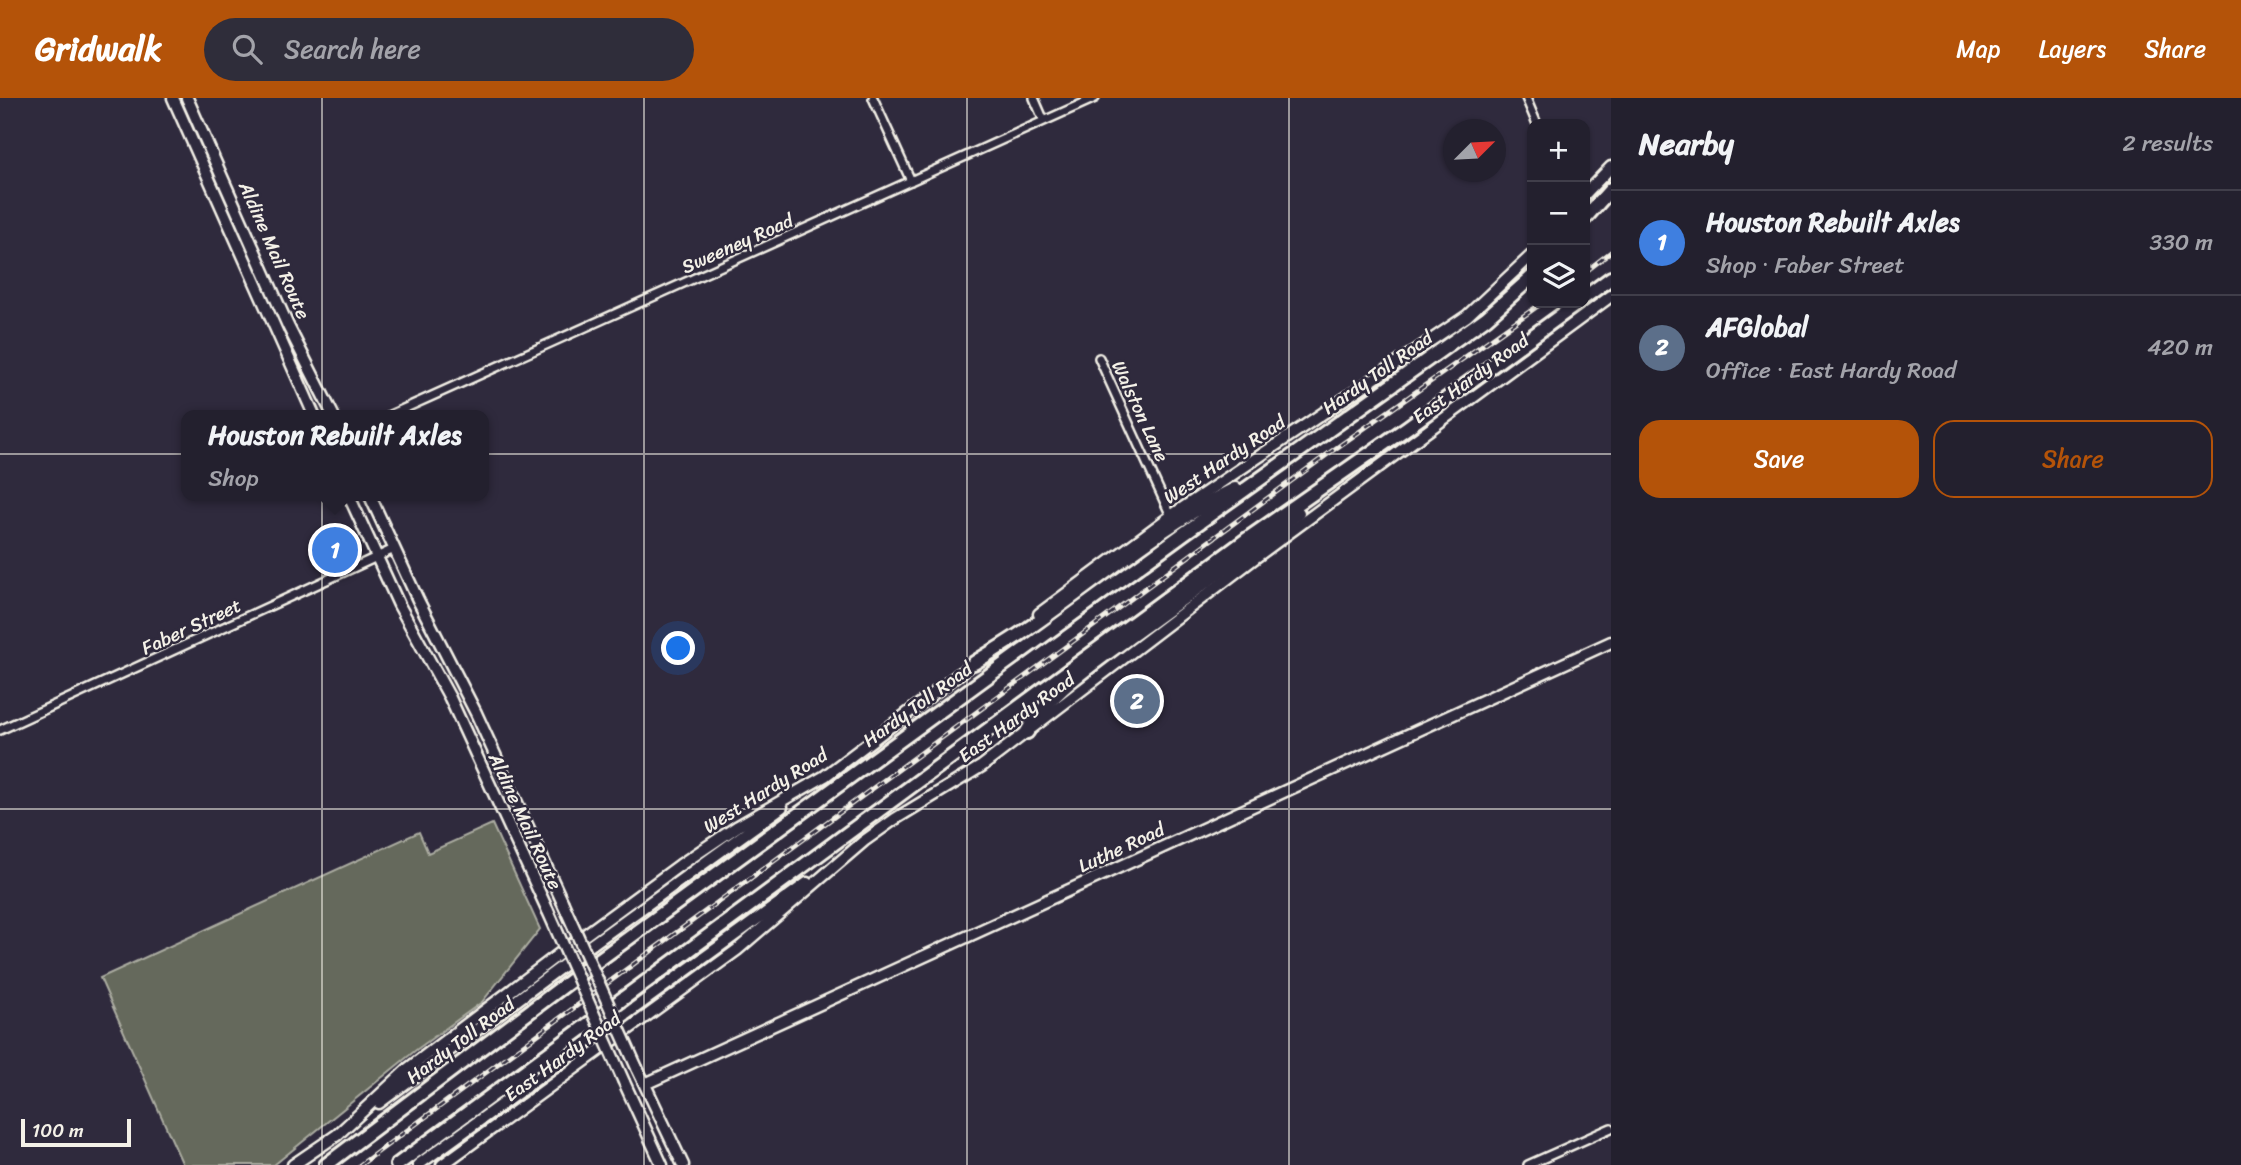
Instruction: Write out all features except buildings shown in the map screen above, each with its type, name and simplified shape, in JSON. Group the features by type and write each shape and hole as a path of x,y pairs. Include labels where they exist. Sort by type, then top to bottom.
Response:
{"highway":[{"path":"1590,212 1611,189"},
{"path":"1590,294 1611,278"},
{"name":"Hardy Toll Road","path":"326,1165 596,961 1486,318 1527,281"},
{"path":"397,1165 1246,540 1408,427 1570,308"},
{"path":"1027,732 1034,718 1107,653 1280,527 1408,427"},
{"path":"974,663 1030,628 1121,559 1209,502 1267,474"}],"main road":[{"name":"Aldine Mail Route","path":"173,98 312,410"},
{"name":"Aldine Mail Route","path":"187,98 288,326 331,410"},
{"path":"202,163 213,157"},
{"path":"1590,189 1611,167"},
{"name":"West Hardy Road","path":"293,1165 337,1135 409,1068 574,943 738,826 825,776 1171,516 1467,316 1527,260"},
{"path":"257,286 269,280"},
{"name":"East Hardy Road","path":"442,1165 737,950 864,841 982,766 1256,557 1611,296"},
{"path":"306,398 321,390"},
{"name":"Aldine Mail Route","path":"351,501 376,558 450,698 662,1165"},
{"name":"Aldine Mail Route","path":"372,501 514,794 615,1021 683,1165"},
{"name":"Luthe Road","path":"645,1084 1611,642"},
{"path":"433,667 449,658"},
{"path":"337,1135 584,950 825,776"},
{"path":"498,805 514,794"},
{"path":"418,1165 864,841"}],"street":[{"path":"873,98 911,181"},
{"path":"1034,98 1044,121"},
{"name":"Sweeney Road","path":"401,410 1095,98"},
{"path":"1526,98 1536,119"},
{"name":"Walston Lane","path":"1099,358 1171,516"},
{"name":"Faber Street","path":"0,730 394,550"},
{"path":"1528,1165 1611,1128"}],"green space":[{"path":"492,824 540,929 482,1002 416,1050 274,1165 183,1165 100,978 419,832 428,853"}],"railway":[{"path":"1590,268 1611,252"},
{"path":"360,1165 1332,451 1535,308"}],"place":[{"name":"Houston Rebuilt Axles","path":"335,550"},
{"name":"AFGlobal","path":"1137,701"}]}
